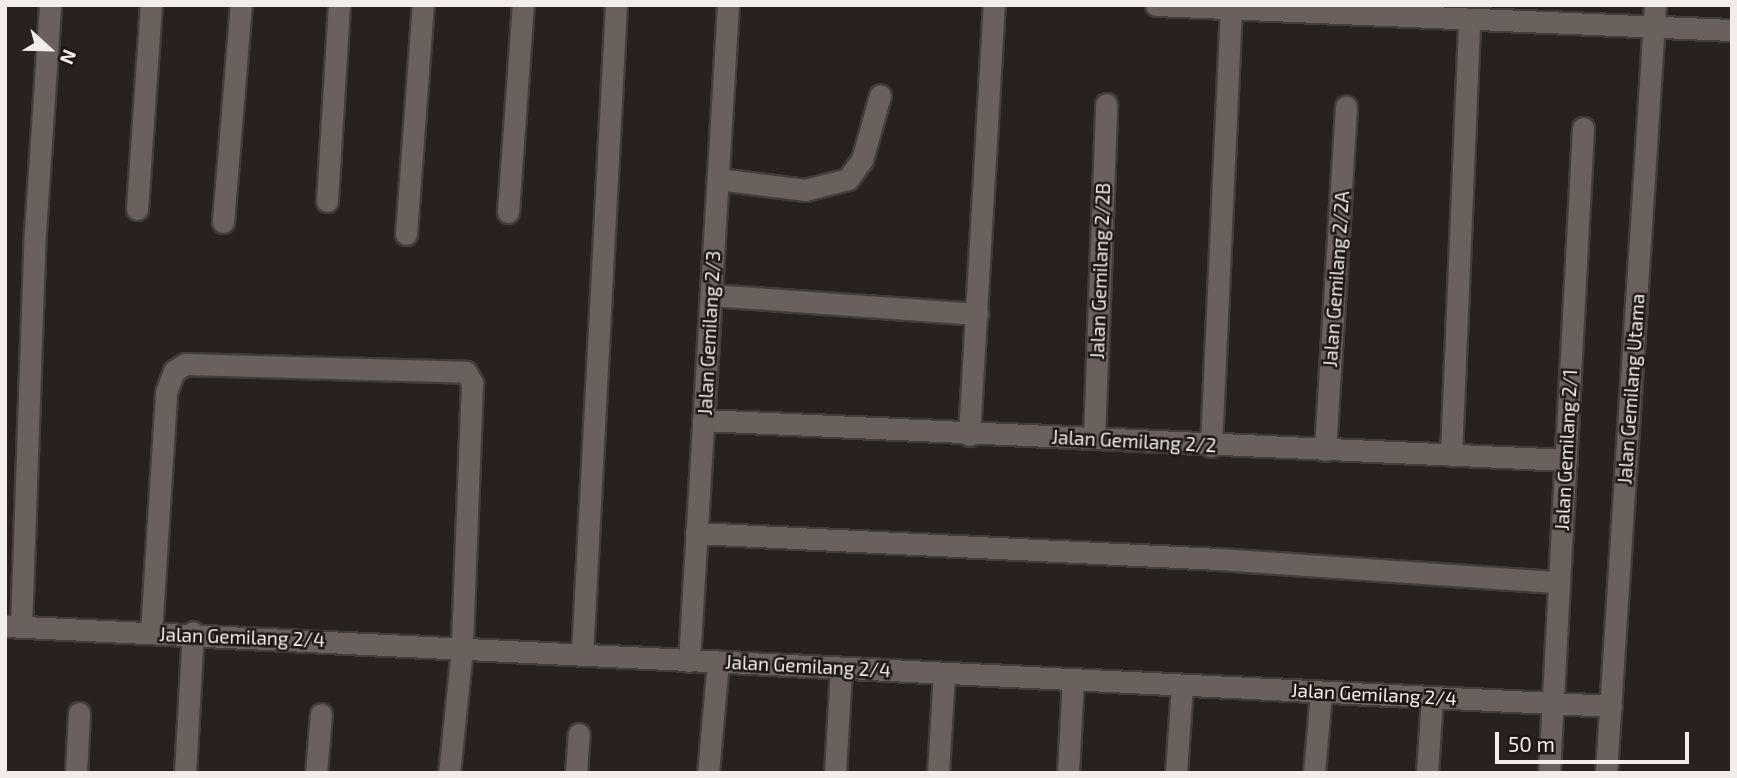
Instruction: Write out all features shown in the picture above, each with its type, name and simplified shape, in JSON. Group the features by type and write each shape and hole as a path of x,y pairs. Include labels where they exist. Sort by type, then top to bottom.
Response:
{"street":[{"path":"13,626 50,5"},
{"path":"137,209 151,5"},
{"path":"223,222 241,5"},
{"path":"327,201 339,5"},
{"path":"406,234 424,5"},
{"path":"508,212 523,5"},
{"path":"582,655 616,5"},
{"name":"Jalan Gemilang 2/3","path":"689,661 728,5"},
{"path":"970,435 995,5"},
{"path":"1156,5 1469,21 1732,30"},
{"name":"Jalan Gemilang Utama","path":"1606,773 1655,5"},
{"path":"1211,446 1231,9"},
{"path":"1451,455 1469,21"},
{"path":"718,179 804,190 848,179 862,160 880,96"},
{"name":"Jalan Gemilang 2/2B","path":"1094,438 1105,104"},
{"name":"Jalan Gemilang 2/2A","path":"1325,450 1346,107"},
{"name":"Jalan Gemilang 2/1","path":"1549,773 1583,128"},
{"path":"711,295 977,314"},
{"path":"150,633 166,392 174,370 185,364 454,369 466,372 472,383 462,648 449,773"},
{"name":"Jalan Gemilang 2/2","path":"704,420 970,435 1094,438 1211,446 1566,460"},
{"path":"696,533 1218,559 1559,582"},
{"name":"Jalan Gemilang 2/4","path":"13,626 150,633 193,632 689,661 1611,706"},
{"path":"185,773 193,632"},
{"path":"708,773 718,661"},
{"path":"835,773 841,668"},
{"path":"938,773 944,673"},
{"path":"1068,773 1073,680"},
{"path":"1176,773 1182,685"},
{"path":"1314,773 1321,692"},
{"path":"1427,773 1432,697"},
{"path":"76,773 79,713"},
{"path":"316,773 321,714"},
{"path":"576,773 579,734"}]}
